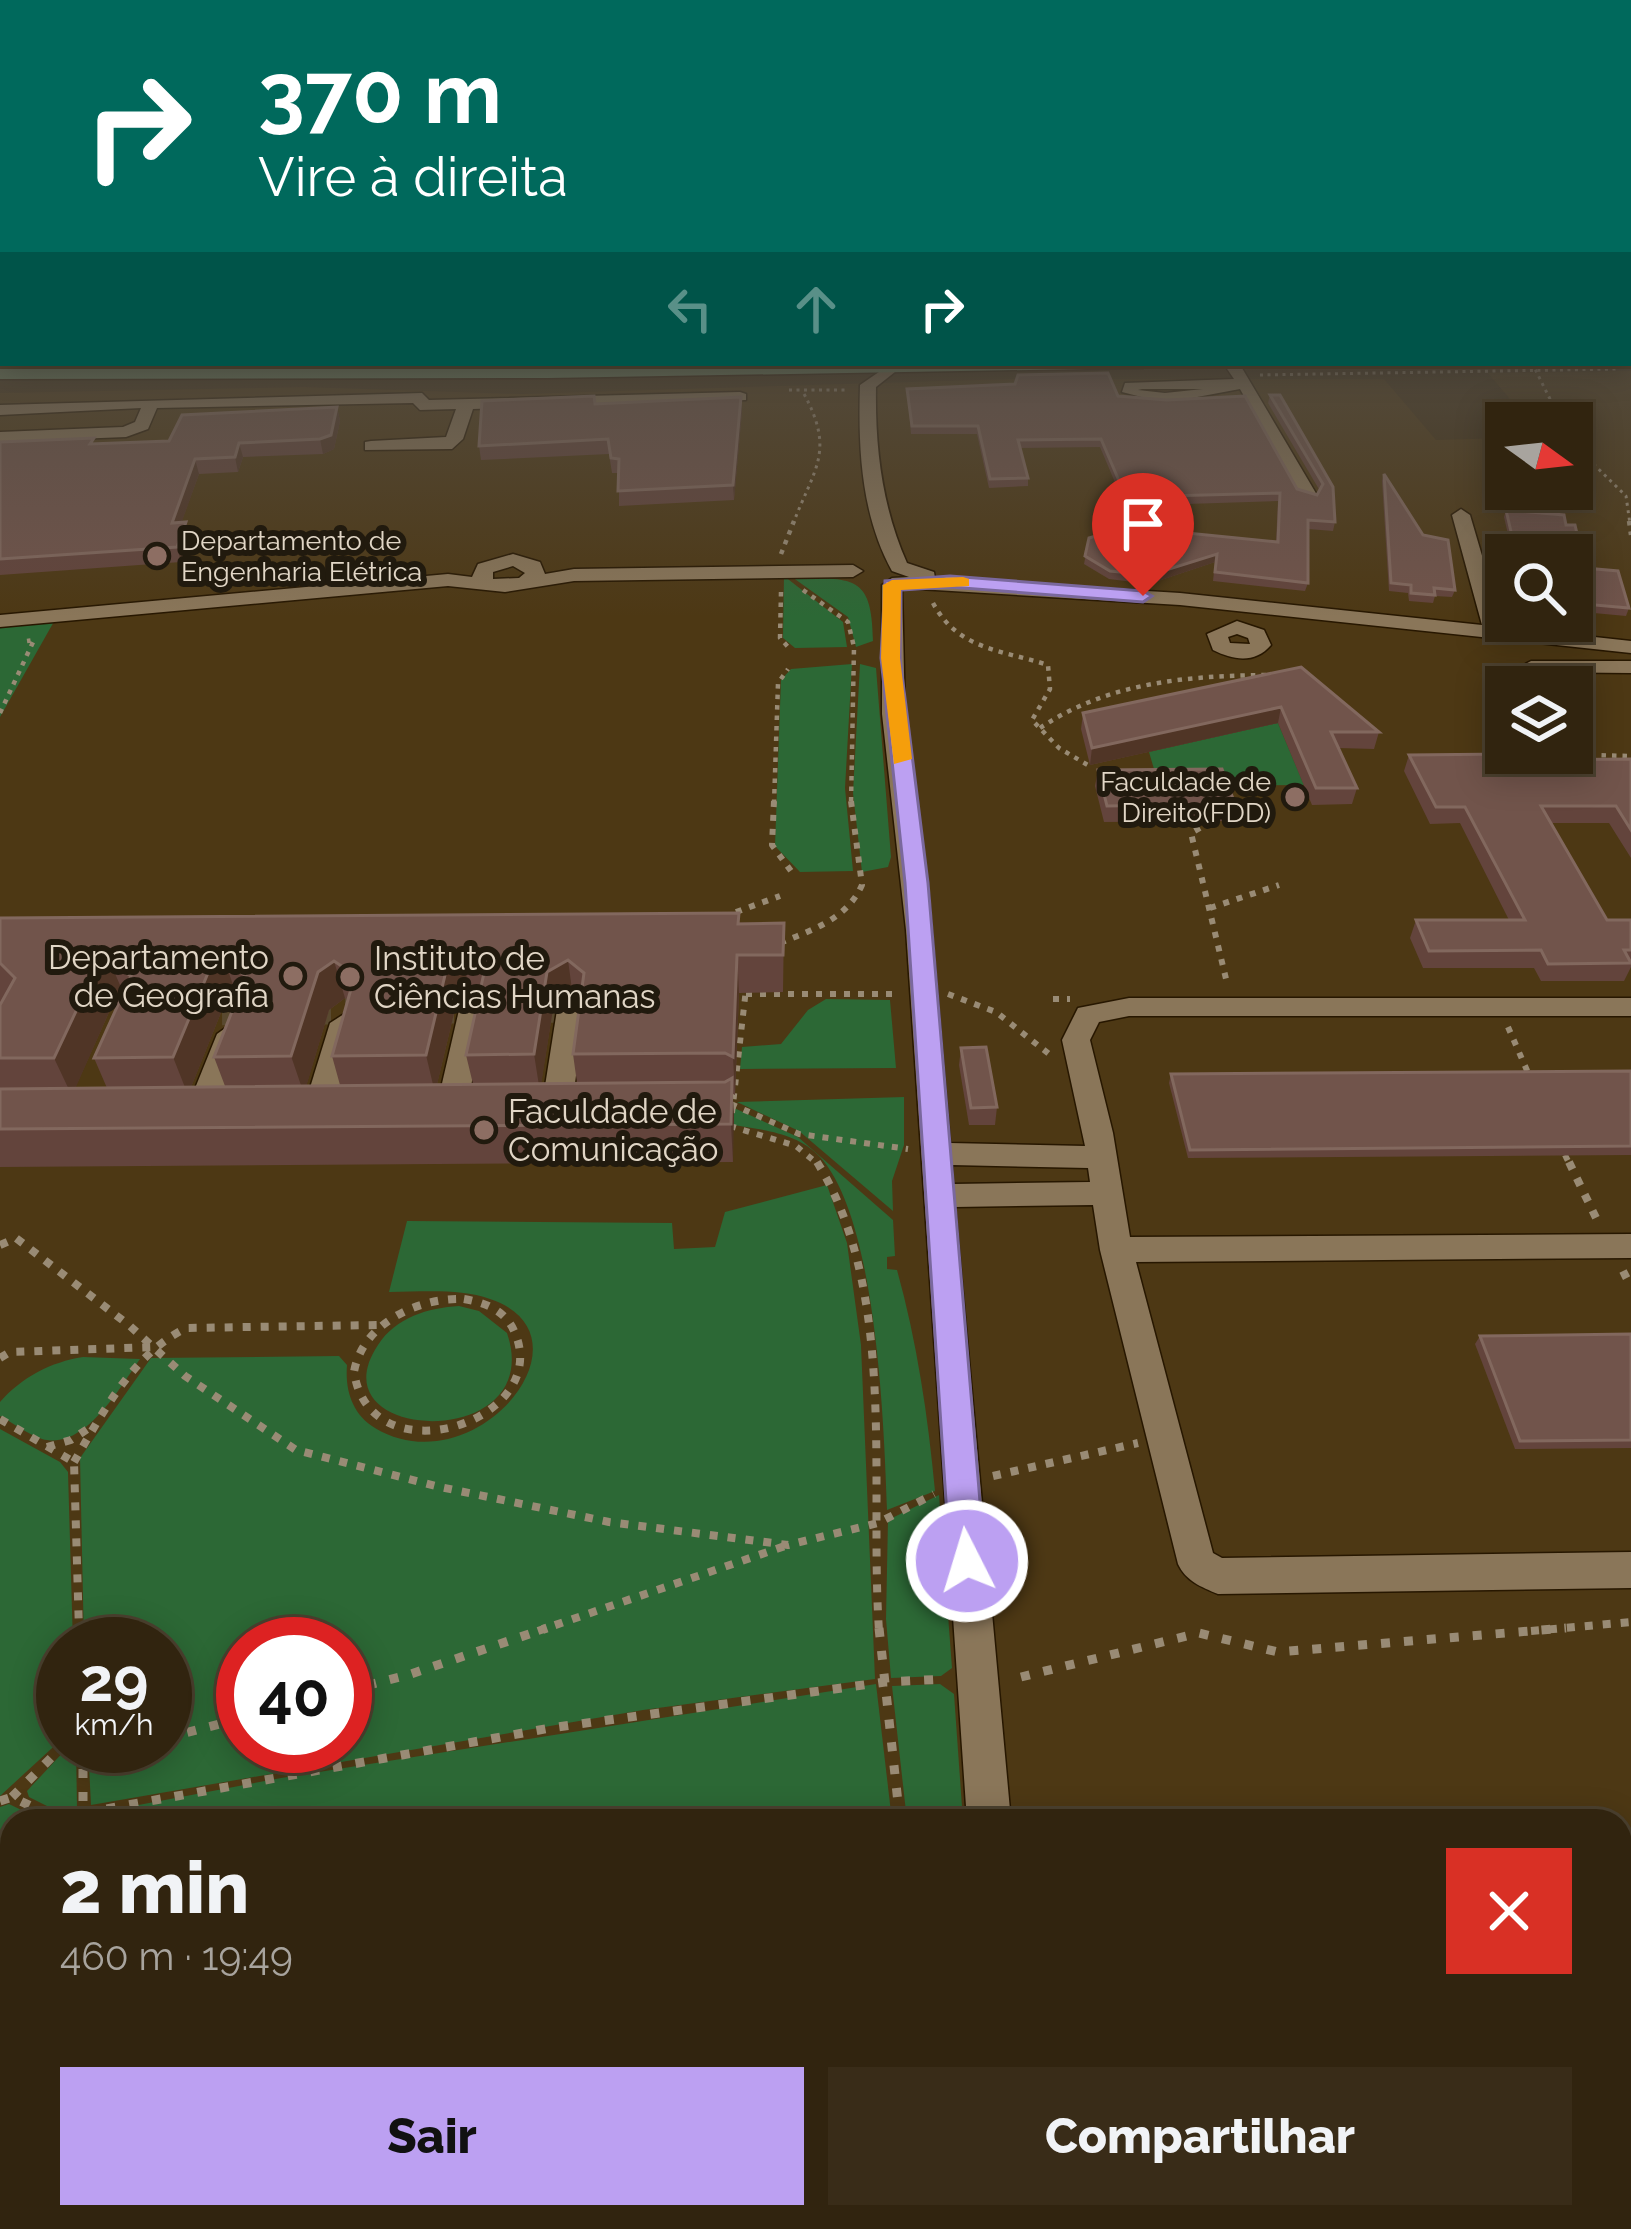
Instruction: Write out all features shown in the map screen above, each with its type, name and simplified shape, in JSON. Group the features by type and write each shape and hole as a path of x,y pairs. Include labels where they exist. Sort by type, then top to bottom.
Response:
{"street":[{"path":"0,424 179,409"},
{"path":"409,448 419,409"},
{"path":"371,446 439,448 454,439 464,409"},
{"path":"869,409 873,489 882,533 916,883 933,1154 988,1809"},
{"path":"1256,409 1308,495"},
{"path":"0,410 60,421"},
{"path":"0,437 60,421"},
{"path":"1461,515 1485,600"},
{"path":"882,533 877,562 883,578"},
{"path":"0,622 487,578 513,560 528,578"},
{"path":"487,578 506,595 528,578 821,574 950,582 1243,617 1485,631"},
{"path":"883,578 950,582"},
{"path":"1585,642 1631,647"},
{"path":"1593,667 1631,667"},
{"path":"1631,1006 1130,1007 1088,1016 1076,1040 1117,1250 1197,1564 1218,1576 1631,1570"},
{"path":"472,1010 441,1106 486,1105"},
{"path":"556,1105 571,1010"},
{"path":"319,1107 347,1011"},
{"path":"236,1108 190,1108 239,1012"},
{"path":"933,1154 1101,1157"},
{"path":"938,1196 1108,1193"},
{"path":"1117,1250 1631,1246"}],"path":[{"path":"771,946 838,915 858,897 862,885 851,801 856,664 850,627 811,598 788,573 779,549 813,486 821,425 812,409"},
{"path":"1593,464 1626,496 1631,535"},
{"path":"788,573 782,578 780,638 789,648"},
{"path":"925,582 940,623 961,641 1048,664 1053,678 1050,696 1032,720 1058,748 1091,767"},
{"path":"0,713 34,640 20,642"},
{"path":"788,669 778,682 772,845 790,872"},
{"path":"1040,728 1083,703 1129,688 1228,675 1269,676"},
{"path":"1593,755 1631,757"},
{"path":"1200,828 1191,833 1230,992"},
{"path":"1210,908 1279,885"},
{"path":"736,912 780,896"},
{"path":"747,975 729,1130 776,1137 807,1151 835,1190 847,1217 871,1374 877,1601 899,1809"},
{"path":"1053,1000 1075,999"},
{"path":"1499,1006 1533,1084"},
{"path":"733,1009 746,1009"},
{"path":"731,1104 799,1134 845,1137 933,1154"},
{"path":"0,1245 16,1238 185,1376 296,1450 440,1487 609,1522 788,1545"},
{"path":"78,1617 74,1462 96,1423 166,1334 186,1328 379,1325 423,1301 465,1299 490,1305 509,1320 523,1344 519,1376 505,1397 463,1425 434,1434 399,1430 371,1415 356,1382 354,1365 379,1325"},
{"path":"0,1358 10,1352 92,1346 155,1347"},
{"path":"0,1419 74,1462"},
{"path":"47,1447 71,1440 96,1423"},
{"path":"372,1684 788,1545 878,1522 960,1484 1165,1437"},
{"path":"1021,1677 1199,1633 1278,1652 1631,1622"},
{"path":"125,1809 550,1728 885,1682 951,1679"},
{"path":"0,1801 12,1797 36,1773"},
{"path":"83,1809 84,1773"},
{"path":"12,1797 37,1809"}],"shaded area":[{"path":"0,409 1410,409 1436,440 1485,439 1485,510 1593,510 1593,409 1631,409 1631,1809 0,1809"}],"green space":[{"path":"784,576 843,622 847,647 795,648 783,638"},
{"path":"792,577 855,584 868,602 873,641 856,647 848,617"},
{"path":"56,618 0,717 0,626"},
{"path":"852,664 845,788 853,871 800,872 775,846 781,680 791,669"},
{"path":"860,664 876,668 891,857 888,867 862,872 853,793"},
{"path":"1278,723 1304,785 1159,786 1149,752"},
{"path":"826,999 890,1000 896,1068 740,1069 742,1047 781,1044 808,1010"},
{"path":"904,1097 904,1145 892,1181 893,1211 799,1131 737,1102"},
{"path":"734,1108 798,1137 893,1220 895,1256 887,1257 887,1269 897,1270 910,1324 935,1491 887,1510 874,1325 854,1226 839,1186 820,1157 802,1143 734,1125"},
{"path":"827,1185 847,1243 861,1345 875,1679 643,1710 372,1757 372,1617 216,1617 216,1773 277,1773 91,1805 89,1773 192,1773 192,1617 83,1617 80,1458 151,1358 339,1356 347,1365 352,1401 375,1428 413,1441 451,1438 484,1423 511,1400 528,1372 532,1343 521,1318 490,1299 453,1292 389,1292 407,1221 672,1223 674,1249 715,1247 725,1212"},
{"path":"459,1306 479,1311 507,1333 511,1372 495,1399 467,1416 433,1421 401,1416 376,1402 366,1378 385,1335 414,1316"},
{"path":"83,1357 140,1359 100,1414 73,1436 42,1439 0,1416 0,1402 27,1378"},
{"path":"0,1429 60,1462 68,1472 72,1617 36,1617 36,1763 0,1796"},
{"path":"939,1495 952,1668 941,1676 891,1678 886,1619 888,1520"},
{"path":"876,1684 891,1809 117,1809 313,1773 372,1773 372,1764"},
{"path":"940,1684 954,1694 962,1809 906,1809 892,1686"},
{"path":"44,1773 76,1773 74,1809 53,1809 29,1797 27,1791"}],"building":[{"path":"337,409 331,435 320,439 239,443 235,457 195,459 172,523 186,522 177,547 0,559 0,442 169,441 182,415"},
{"path":"481,409 740,409 733,485 618,491 619,459 611,458 608,439 479,446"},
{"path":"910,409 1252,409 1297,489 1317,495 1323,484 1278,409 1288,409 1333,487 1335,522 1308,520 1308,583 1215,572 1217,554 1150,575 1110,571 1085,556 1089,538 1127,527 1278,542 1280,493 1126,497 1101,439 1018,440 1028,478 990,479 978,426 912,426"},
{"path":"1384,474 1423,535 1448,540 1455,590 1434,588 1435,595 1411,593 1411,585 1391,583"},
{"path":"1506,510 1564,515 1566,525 1575,525 1577,534 1512,534"},
{"path":"1593,569 1618,571 1629,608 1593,605"},
{"path":"1301,667 1379,732 1331,732 1357,788 1316,788 1281,707 1092,748 1083,713"},
{"path":"1485,754 1485,774 1593,774 1593,759 1631,759 1631,830 1616,806 1541,806 1607,920 1631,920 1631,950 1624,950 1631,963 1548,964 1541,950 1429,951 1416,920 1525,920 1465,807 1436,807 1409,755"},
{"path":"1222,769 1235,804 1107,806 1098,770"},
{"path":"739,913 738,924 784,923 783,955 737,955 733,1057 725,1053 573,1054 584,973 568,960 547,972 534,1054 466,1055 484,973 463,960 446,971 426,1055 332,1056 355,975 334,961 318,972 291,1056 214,1057 246,976 225,962 208,973 173,1057 94,1058 131,976 110,962 94,973 54,1058 0,1058 0,1005 15,978 0,963 0,918"},
{"path":"986,1047 997,1107 971,1108 961,1048"},
{"path":"1631,1071 1631,1146 1190,1150 1171,1074"},
{"path":"732,1078 731,1124 0,1129 0,1089 725,1082"},
{"path":"1631,1334 1631,1440 1520,1441 1480,1336"}],"tunnel":[{"path":"181,1012 595,1009"}],"slow traffic":[{"path":"902,759 890,658 892,585 963,583"}],"place":[{"name":"Departamento de Engenharia Elétrica","path":"157,556"},
{"name":"Faculdade de Direito(FDD)","path":"1295,797"},
{"name":"Departamento de Geografia","path":"293,976"},
{"name":"Instituto de Ciências Humanas","path":"350,977"},
{"name":"Faculdade de Comunicação","path":"484,1130"}],"route":[{"path":"967,1561 916,883 890,658 892,585 950,582 1143,596"}]}
